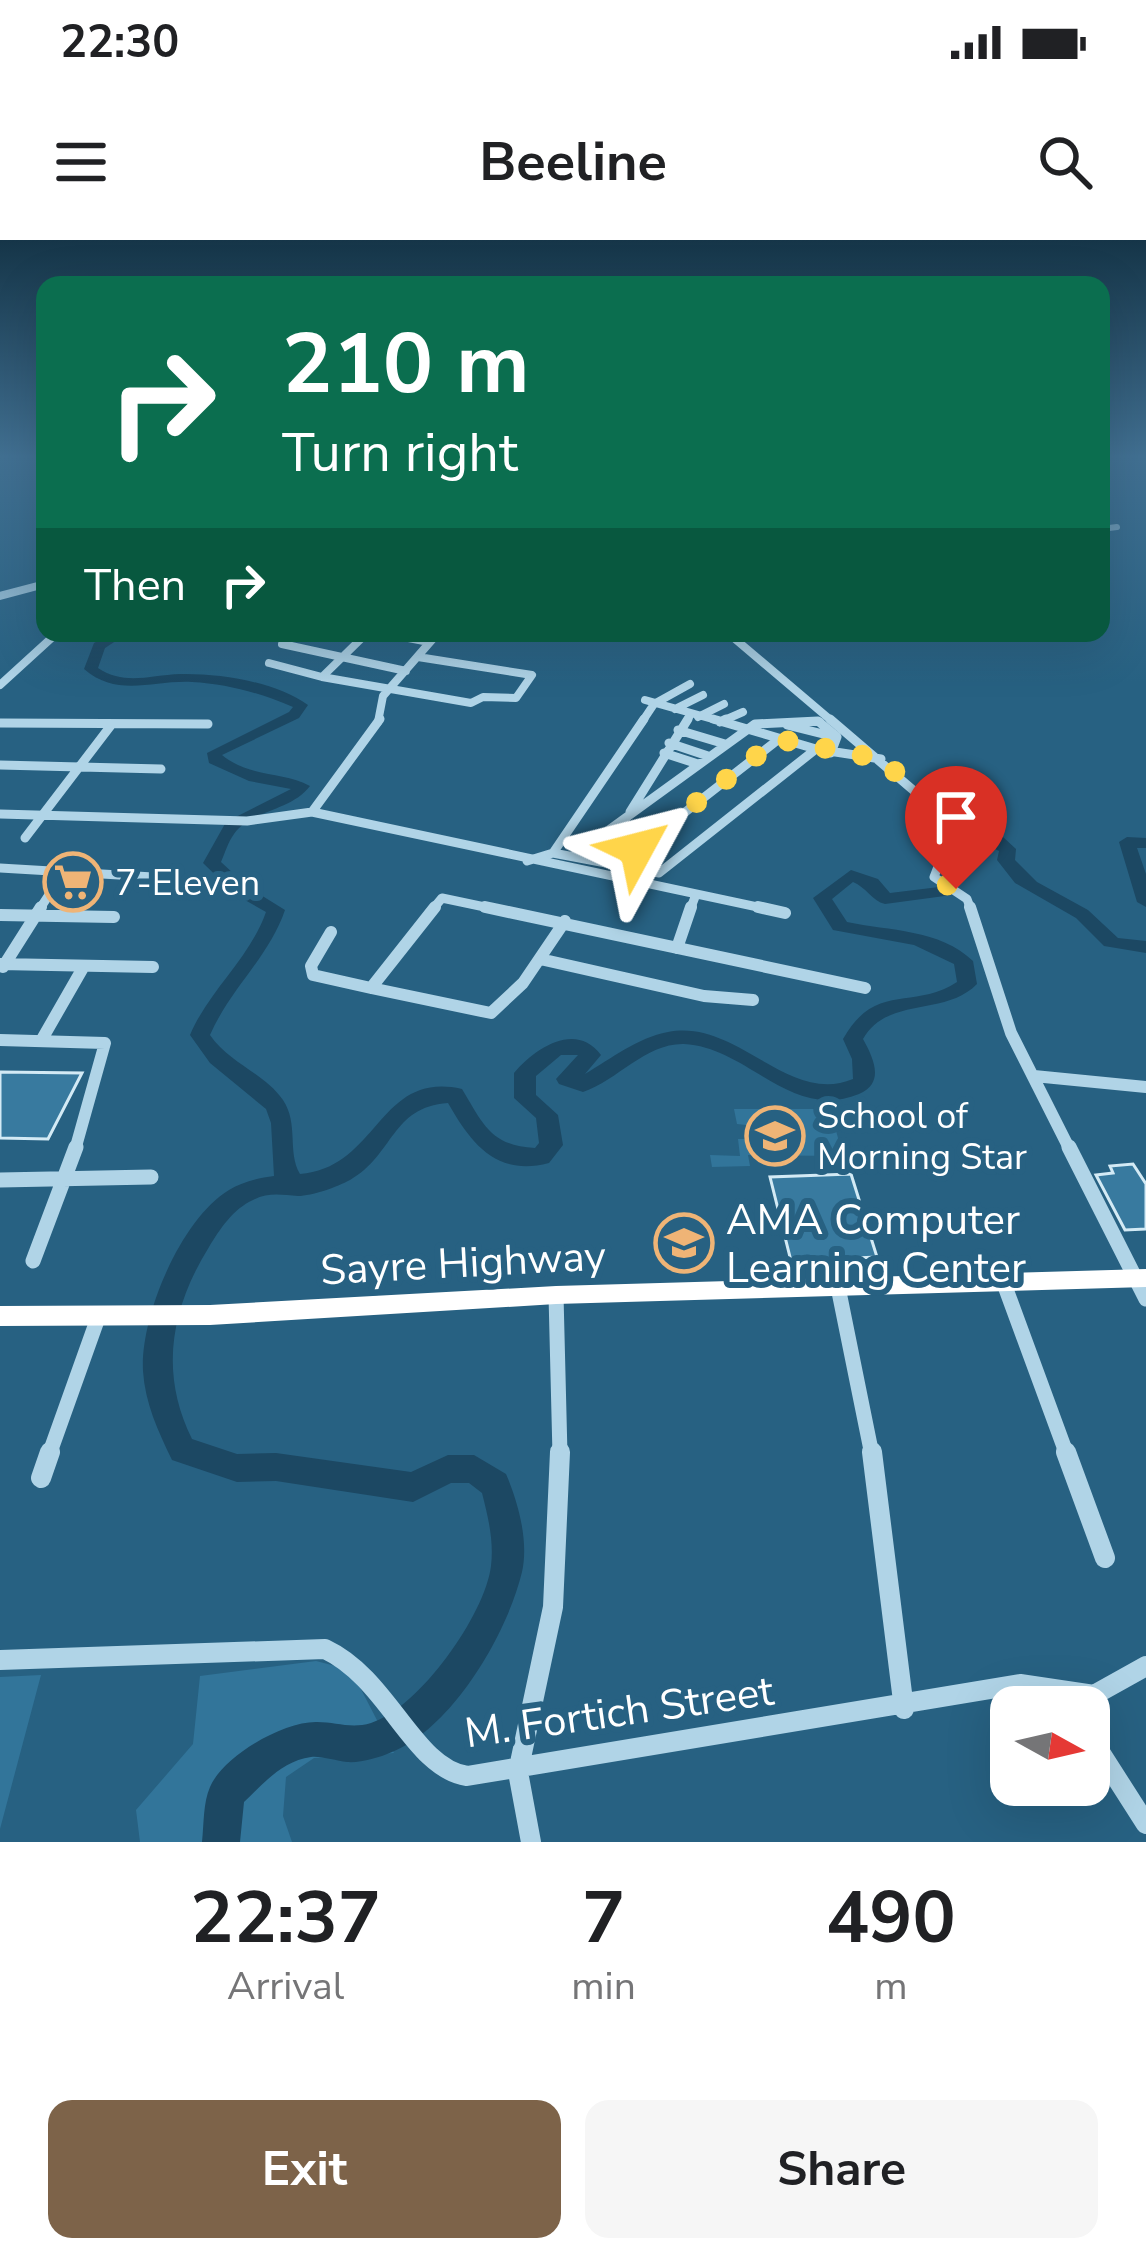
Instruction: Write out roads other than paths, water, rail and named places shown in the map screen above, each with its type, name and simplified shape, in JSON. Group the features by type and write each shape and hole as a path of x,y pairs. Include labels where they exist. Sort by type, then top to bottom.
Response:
{"highway":[{"name":"Sayre Highway","path":"0,1316 210,1315 556,1295 1004,1281 1142,1285"}],"street":[{"path":"0,596 36,587"},
{"path":"0,605 24,591"},
{"path":"0,685 47,642"},
{"path":"322,677 359,642"},
{"path":"312,812 380,718 388,691 429,642"},
{"path":"739,642 954,825 934,877 967,898 1011,1033 1142,1285"},
{"path":"282,644 406,671"},
{"path":"269,663 388,691 467,703 483,697 516,698 532,675 418,657"},
{"path":"483,697 500,670"},
{"path":"553,853 650,702 690,684"},
{"path":"675,710 703,695"},
{"path":"650,702 831,753 881,759"},
{"path":"626,818 678,730 694,715 724,704"},
{"path":"720,722 743,712"},
{"path":"573,856 725,743 768,721 815,720 837,737 831,753"},
{"path":"0,723 208,724"},
{"path":"25,838 112,724"},
{"path":"678,730 725,743"},
{"path":"616,866 778,739"},
{"path":"666,748 703,760"},
{"path":"526,862 553,853 664,870 816,749"},
{"path":"0,765 161,770"},
{"path":"0,814 247,821 312,812 526,862 785,913"},
{"path":"0,868 153,877"},
{"path":"2,966 64,872"},
{"path":"677,948 695,897"},
{"path":"371,988 440,899 565,921 865,988"},
{"path":"0,915 115,917"},
{"path":"331,932 311,966 313,975 491,1013 501,1009 565,921"},
{"path":"540,959 704,996 753,1000"},
{"path":"2,966 153,968"},
{"path":"41,1041 84,966"},
{"path":"0,1040 105,1043 67,1178 33,1261"},
{"path":"1034,1076 1146,1087"},
{"path":"0,1180 151,1177"},
{"path":"1004,1281 1105,1558"},
{"path":"838,1287 874,1468 904,1708"},
{"path":"531,1842 518,1772 554,1607 561,1491 556,1295"},
{"path":"41,1478 99,1316"},
{"name":"M. Fortich Street","path":"0,1660 316,1648 339,1653 382,1687 428,1759 458,1776 518,1772 990,1690"},
{"name":"M. Fortich Street","path":"1110,1687 1146,1666"},
{"path":"1110,1768 1146,1824"}],"waterway":[{"path":"106,642 99,646 91,669 115,682 218,681 301,705 294,715 214,753 214,760 254,778 302,786 288,799 240,819 223,839 212,863 242,891 276,910 262,941 218,1000 200,1035 217,1058 274,1104 282,1123 285,1175 295,1183"},
{"path":"295,1183 343,1173 373,1147 400,1110 430,1096 454,1095 479,1135 495,1149 541,1157 551,1145 547,1115 525,1098 525,1073 556,1048 582,1046 590,1055 567,1079 583,1084 643,1048 683,1037 707,1040 818,1093 841,1093 864,1083 863,1059 853,1039 862,1023 888,1007 953,993 967,984 963,961 919,940 840,926 822,898 851,875 872,883 885,899 946,891 961,848 975,839 997,841 1008,849 1006,860 1013,871 1082,914 1111,942 1146,947"},
{"path":"1146,843 1127,842 1146,902"},
{"path":"221,1842 226,1793 269,1753 313,1739 354,1745 386,1737 440,1695 483,1633 507,1569 507,1531 495,1484 474,1469 448,1469 413,1487 276,1467 237,1468 182,1450 160,1396 157,1369 163,1315 173,1289 185,1263 223,1209 254,1189 295,1183"},
{"path":"295,1183 299,1187"}],"place":[{"name":"7-Eleven","path":"73,882"},
{"name":"School of Morning Star","path":"775,1136"},
{"name":"AMA Computer Learning Center","path":"684,1243"}]}
